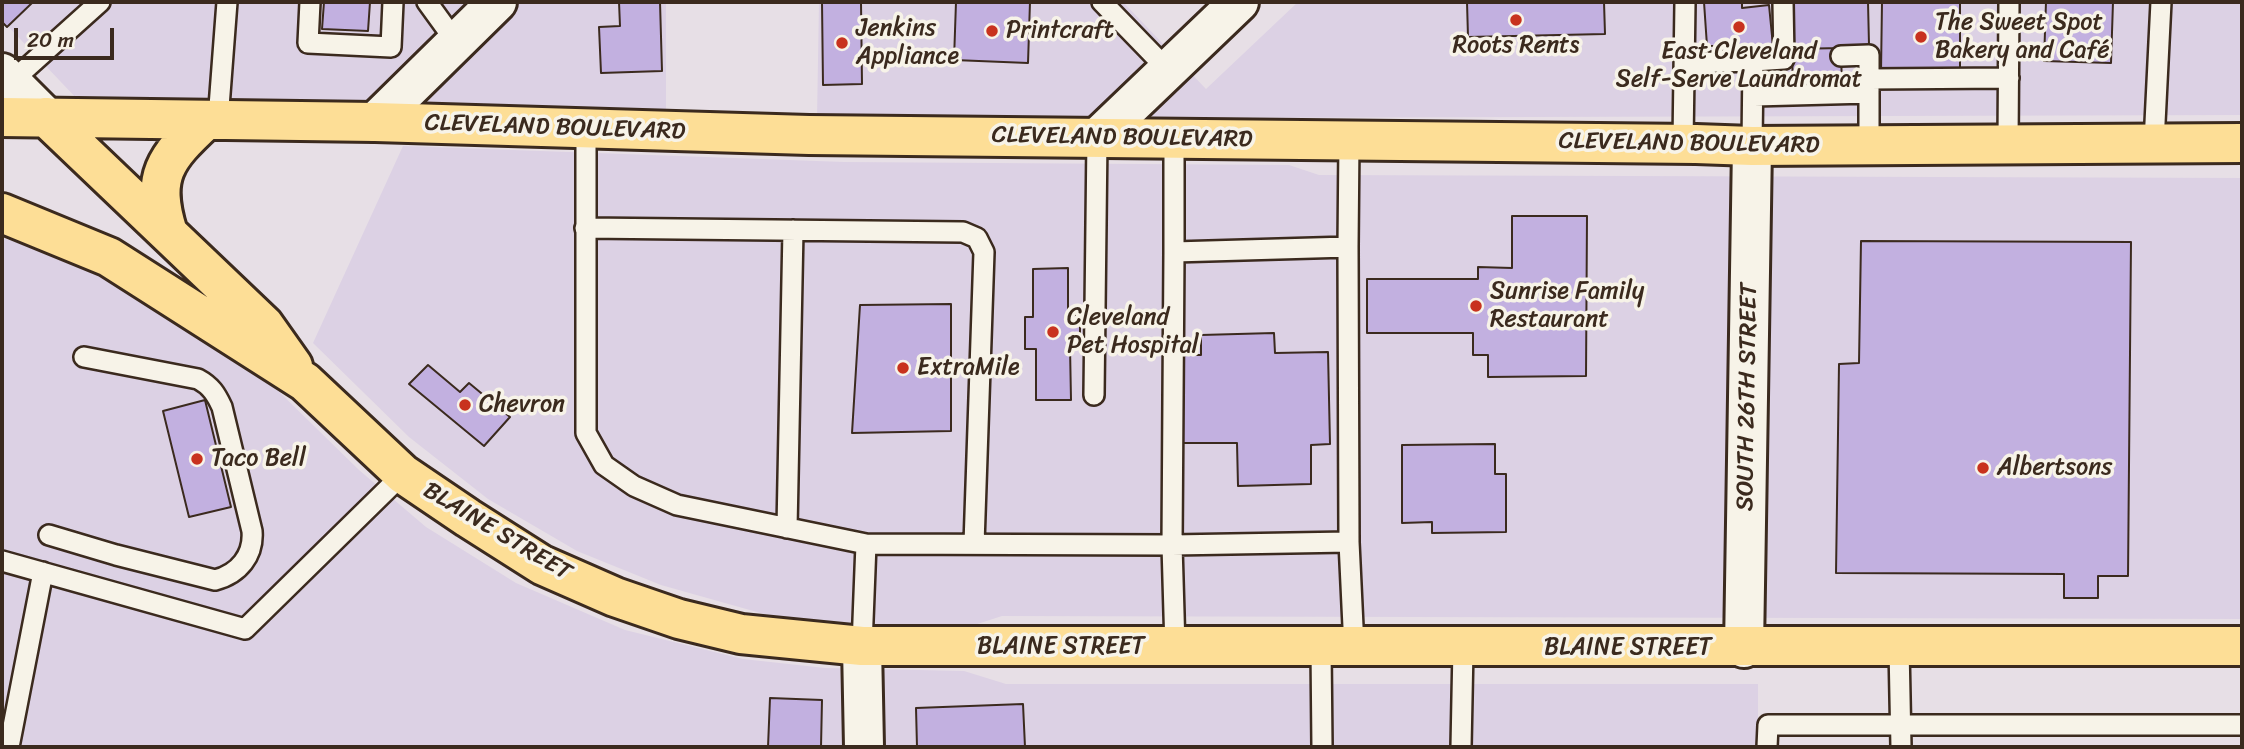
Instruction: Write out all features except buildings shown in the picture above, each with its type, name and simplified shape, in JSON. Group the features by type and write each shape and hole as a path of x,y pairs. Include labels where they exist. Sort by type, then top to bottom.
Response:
{"main road":[{"name":"CLEVELAND BOULEVARD","path":"5,91 46,117 375,122 809,135 1752,146 2242,143"},
{"path":"46,117 264,325 305,382"},
{"path":"168,233 160,208 160,180 175,149 212,120"},
{"name":"BLAINE STREET","path":"2,213 109,257 305,382 403,474 542,565 615,597 679,619 741,634 862,646 2242,646"}],"street":[{"path":"375,122 497,2"},
{"path":"1097,138 1240,2"},
{"name":"SOUTH 26TH STREET","path":"1744,648 1752,146"},
{"path":"862,646 864,747"}],"lane":[{"path":"5,91 100,2"},
{"path":"212,120 227,2"},
{"path":"310,2 308,43 391,47 393,2"},
{"path":"427,2 456,42"},
{"path":"1102,2 1168,70"},
{"path":"1683,144 1685,2"},
{"path":"1685,63 1788,58 1783,2"},
{"path":"2008,144 2009,2"},
{"path":"2154,143 2161,2"},
{"path":"1841,56 1869,55 1869,145"},
{"path":"1752,146 1754,61"},
{"path":"1754,96 2009,78"},
{"path":"586,129 586,433 604,465 634,486 677,505 866,544 1172,545 1349,542"},
{"path":"1094,395 1097,138"},
{"path":"1174,139 1172,545 1175,648"},
{"path":"1322,747 1349,542 1349,140"},
{"path":"585,228 963,232 977,237 984,252 974,544"},
{"path":"787,528 793,230"},
{"path":"1174,252 1348,247"},
{"path":"50,535 215,580 226,577 238,568 253,543 222,407 208,385 198,379 84,357"},
{"path":"2,561 245,629 403,474"},
{"path":"862,646 866,544"},
{"path":"9,747 43,572"},
{"path":"1899,647 1901,747"},
{"path":"1461,747 1463,648"},
{"path":"1767,747 1768,725 2242,725"}],"shaded area":[{"path":"2,2 666,2 666,112 80,102 2,20"},
{"path":"819,2 1123,2 1206,89 1298,2 2242,2 2242,115 817,119"},
{"path":"403,146 844,162 1289,165 1319,175 2242,178 2242,619 1002,616 968,627 942,630 856,628 764,614 661,585 577,551 488,499 409,437 313,343"},
{"path":"2,238 54,253 163,307 268,381 359,470 426,527 516,583 625,630 743,659 825,668 964,671 1006,684 1758,684 1758,747 2,747"}],"place":[{"name":"Roots Rents","path":"1516,20"},
{"name":"East Cleveland Self-Serve Laundromat","path":"1739,27"},
{"name":"Printcraft","path":"992,31"},
{"name":"The Sweet Spot Bakery and Café","path":"1921,37"},
{"name":"Jenkins Appliance","path":"842,43"},
{"name":"Sunrise Family Restaurant","path":"1476,306"},
{"name":"Cleveland Pet Hospital","path":"1053,332"},
{"name":"ExtraMile","path":"903,368"},
{"name":"Chevron","path":"465,405"},
{"name":"Taco Bell","path":"197,459"},
{"name":"Albertsons","path":"1983,468"}]}
